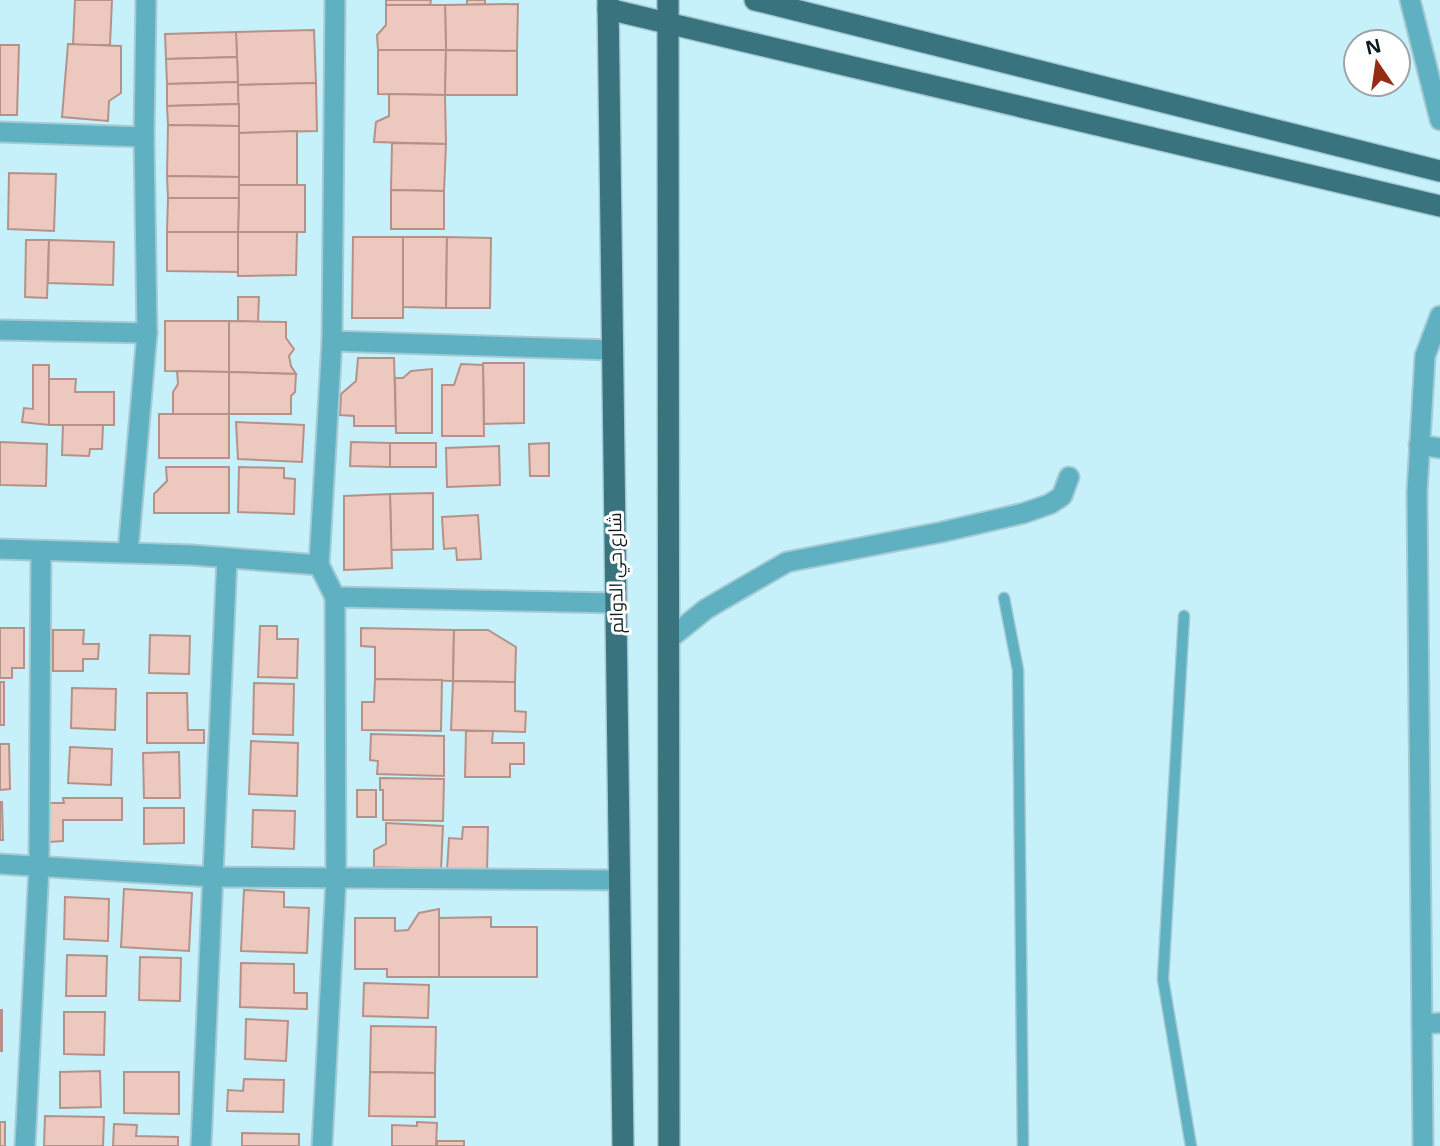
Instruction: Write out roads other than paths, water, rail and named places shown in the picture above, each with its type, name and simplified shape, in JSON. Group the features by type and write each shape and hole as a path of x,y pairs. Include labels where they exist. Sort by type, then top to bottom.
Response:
{"main road":[{"path":"668,0 669,1146"},
{"path":"755,0 1440,171"},
{"path":"608,4 668,23 1440,206"},
{"name":"شارع حي الدوانم","path":"608,4 623,1146"}],"street":[{"path":"128,552 147,334 144,137 146,0"},
{"path":"322,1146 336,879 335,597 319,565 332,341 335,0"},
{"path":"1410,0 1440,120"},
{"path":"0,132 144,137"},
{"path":"1423,1146 1431,1023 1430,880 1416,492 1425,356 1440,316"},
{"path":"0,330 147,334"},
{"path":"332,341 613,350"},
{"path":"1419,445 1440,448"},
{"path":"669,639 706,610 787,562 1024,513 1049,505 1062,496 1069,477"},
{"path":"0,550 128,552 319,565"},
{"path":"25,1146 39,866 41,551"},
{"path":"201,1146 227,558"},
{"path":"335,597 616,603"},
{"path":"0,864 212,877 619,880"}],"lane":[{"path":"1004,598 1018,670 1023,1146"},
{"path":"1184,616 1163,978 1191,1146"}]}
